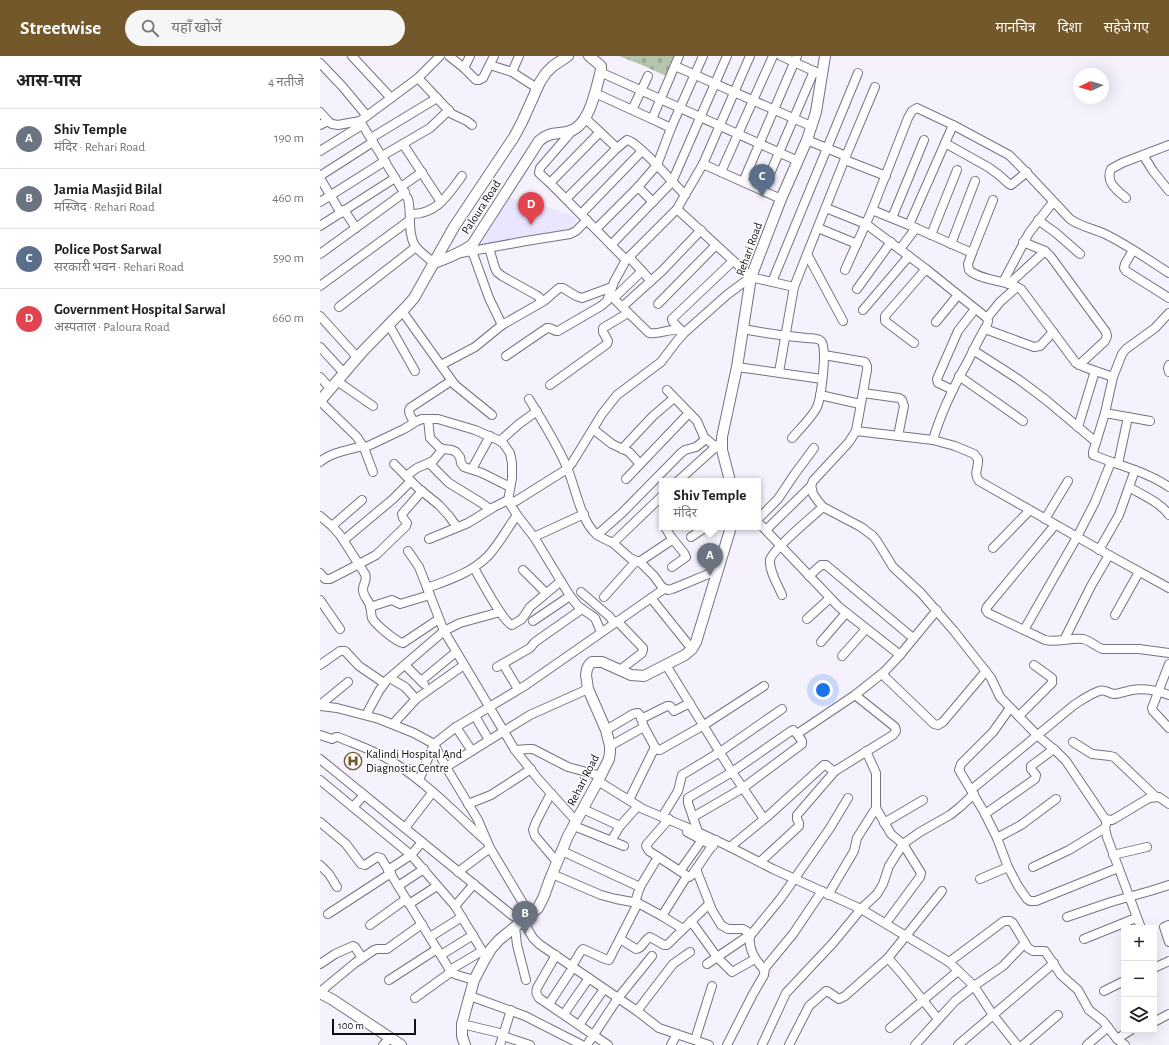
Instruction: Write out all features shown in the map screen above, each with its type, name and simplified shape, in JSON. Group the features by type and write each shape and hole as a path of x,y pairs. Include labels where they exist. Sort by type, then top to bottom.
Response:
{"main road":[{"path":"326,392 414,298 443,244 514,137 540,82 553,66 568,56"},
{"path":"573,130 579,126 585,118 595,93 600,72 601,66 589,56"},
{"name":"Rehari Road","path":"729,478 719,444 737,367 751,276 781,199 807,140 816,112 818,73 825,56"},
{"name":"Paloura Road","path":"434,263 460,253 472,244 539,141 544,136 573,130"},
{"path":"692,649 696,642 731,530"},
{"name":"Rehari Road","path":"464,1044 461,1032 462,1024 474,980 484,954 538,908 575,824 600,779 609,759 610,746 606,730 588,689 586,675 589,665 592,662 602,662 631,675 644,676 692,649"},
{"path":"320,993 333,1000 386,1041 401,1045"}],"street":[{"path":"352,56 391,98"},
{"path":"320,151 363,121 418,78 440,56"},
{"path":"449,56 476,80 483,78 494,56"},
{"path":"464,68 470,56"},
{"path":"512,72 519,56"},
{"path":"652,119 679,56"},
{"path":"596,229 638,187 657,165 671,128 703,56"},
{"path":"611,245 672,182 727,56"},
{"path":"506,356 547,328 557,331 601,306 607,301 628,258 677,209 703,164 750,56"},
{"path":"721,172 773,56"},
{"path":"763,190 794,118 818,73 795,59 781,56"},
{"path":"743,182 795,59"},
{"path":"320,63 342,86 363,121 372,140 403,189 410,207 411,232 416,247 434,263"},
{"path":"490,64 512,72 537,88"},
{"path":"675,66 811,126"},
{"path":"600,72 798,161"},
{"path":"772,282 858,73"},
{"path":"632,110 648,76"},
{"path":"418,78 455,116 467,120 472,125"},
{"path":"779,372 794,287 875,87"},
{"path":"595,93 671,128"},
{"path":"356,228 330,196 320,177 372,140 437,98"},
{"path":"845,270 872,210 908,118 914,109 919,109 953,125 1009,156 1026,172 1065,216 1074,222 1105,234 1169,273"},
{"path":"320,202 384,159 403,144 430,128 449,110"},
{"path":"320,112 332,124 338,125 363,121"},
{"path":"585,118 617,148"},
{"path":"320,125 328,121"},
{"path":"900,249 912,226 953,125"},
{"path":"573,130 538,170 538,173 566,198 611,245 628,258 651,281"},
{"path":"550,184 600,132"},
{"path":"566,198 627,140 630,140 657,165 685,195"},
{"path":"807,140 886,176"},
{"path":"892,218 924,140"},
{"path":"945,143 988,167 1011,185 1026,172"},
{"path":"403,144 441,202"},
{"path":"1126,198 1113,186 1109,179 1110,172 1114,166 1169,145"},
{"path":"460,253 570,234 576,231 584,217 642,151"},
{"path":"1144,155 1153,171 1169,191"},
{"path":"703,164 781,199"},
{"path":"932,235 957,170"},
{"path":"320,254 356,228 422,172"},
{"path":"320,286 410,217 425,213 441,202 462,176"},
{"path":"320,226 395,178"},
{"path":"951,244 975,181"},
{"path":"638,187 652,202"},
{"path":"993,200 968,264 970,272 1010,284 1024,292 1079,365 1112,377"},
{"path":"987,318 1000,302 1010,284 1023,242 1053,202"},
{"path":"826,208 866,224 926,269 987,318 988,323 959,376 938,422 933,440"},
{"path":"677,209 751,276 794,287"},
{"path":"872,210 972,253"},
{"path":"1038,220 1056,233 1080,254"},
{"path":"818,228 857,244"},
{"path":"550,385 607,344 608,341 603,332 603,328 625,310 701,230"},
{"path":"856,289 891,242"},
{"path":"1023,242 1045,251 1057,263 1106,332 1107,336 1105,341 1079,365"},
{"path":"658,304 716,245"},
{"path":"339,307 416,247"},
{"path":"489,248 497,272 536,295 541,302"},
{"path":"1133,250 1125,264 1124,268 1126,271 1169,298"},
{"path":"472,251 489,298 502,326"},
{"path":"1010,284 1045,251"},
{"path":"807,254 843,321"},
{"path":"863,310 908,256"},
{"path":"682,332 672,319 734,261"},
{"path":"914,343 885,322 885,319 926,269"},
{"path":"441,365 476,347 502,326 544,301 559,288 563,288 582,298 612,293 642,271"},
{"path":"429,539 472,521 504,502 516,501 567,469 608,406 617,395 661,362 682,332 751,276"},
{"path":"612,293 625,310 649,332 656,333 675,329 682,332"},
{"path":"936,322 958,295"},
{"path":"953,390 938,383 937,379 958,331 975,308"},
{"path":"402,312 451,381 492,415"},
{"path":"1167,484 1094,455 1093,450 1104,413 1112,377 1123,352 1155,328 1169,313"},
{"path":"320,316 358,357"},
{"path":"389,325 415,371"},
{"path":"743,329 819,340 822,341 824,345 822,378 817,406 792,438"},
{"path":"985,329 1034,347 1040,346 1053,332"},
{"path":"320,347 344,372"},
{"path":"973,350 1040,395 1096,442"},
{"path":"766,530 811,486 815,478 849,442 856,431 867,370 866,364 824,355"},
{"path":"1169,366 1169,372"},
{"path":"737,367 822,378"},
{"path":"1078,427 1096,371"},
{"path":"959,376 1022,421"},
{"path":"320,377 326,392 364,447 373,472"},
{"path":"414,422 409,413 410,408 451,381"},
{"path":"667,390 699,424 702,434 706,439 719,444 681,478"},
{"path":"326,392 373,406"},
{"path":"863,393 899,398 902,400 904,406 898,436"},
{"path":"820,395 860,404"},
{"path":"622,449 653,416 674,398"},
{"path":"529,399 546,426 567,469 584,514 592,529 598,535 613,542 630,558 638,562 654,576 664,589"},
{"path":"500,441 519,424 537,411"},
{"path":"626,479 689,413"},
{"path":"1104,413 1150,421"},
{"path":"1024,630 1077,537 1095,502 1114,463 1128,417"},
{"path":"428,418 430,438 439,447 443,450 452,450 456,452 460,458 462,466 482,472 510,487"},
{"path":"320,462 332,455 364,447 408,427 414,422 428,418 442,420 475,430 500,441 507,447 512,458 512,471 508,501 534,537 570,596 582,609 595,618 601,632"},
{"path":"593,429 607,441 629,452 640,464"},
{"path":"856,431 933,440 956,446 974,454 978,459 975,473 976,478 979,481 1109,556 1139,572 1168,584"},
{"path":"472,469 490,436"},
{"path":"598,535 622,513 681,453 685,450 696,447 706,439"},
{"path":"761,516 778,499 814,448"},
{"path":"344,540 393,499 417,468 433,461 443,450"},
{"path":"429,463 449,484 490,509"},
{"path":"394,464 444,510 457,527"},
{"path":"1099,550 1116,522 1134,470"},
{"path":"1045,519 1068,481"},
{"path":"811,486 814,494 823,507 861,527 873,536 893,568 921,593 937,610 991,678 1000,697 1038,736 1066,761 1105,819 1107,837 1140,925"},
{"path":"1129,487 1157,504 1169,515"},
{"path":"321,575 325,579 330,578 379,553 406,526 407,523 402,514 422,491"},
{"path":"613,542 659,499"},
{"path":"332,526 362,500"},
{"path":"782,595 771,570 771,556 823,507"},
{"path":"993,548 1030,510"},
{"path":"534,537 584,514"},
{"path":"370,607 392,600 397,604 400,604 474,568 493,550 517,515"},
{"path":"320,516 332,526 344,540 366,577 363,590 370,607 373,620 400,643 405,642 439,620"},
{"path":"761,525 846,613 900,655"},
{"path":"1055,525 987,607 988,613 1045,640 1078,639 1086,640 1103,649 1139,649 1169,652"},
{"path":"667,530 686,557 672,567"},
{"path":"691,537 702,530"},
{"path":"604,597 638,562 670,541 672,538"},
{"path":"408,550 419,567 444,631 515,750 575,824 624,846"},
{"path":"1064,640 1091,586 1109,556"},
{"path":"809,576 821,565 826,565 913,638"},
{"path":"474,568 500,612 509,624 514,624 524,618 530,607 561,581"},
{"path":"522,570 546,593"},
{"path":"419,780 434,744 456,727 518,689 664,589 672,590 718,570"},
{"path":"1115,614 1139,572"},
{"path":"581,592 605,612 643,648 642,653 620,670"},
{"path":"533,621 570,596"},
{"path":"651,598 692,649"},
{"path":"807,619 830,598"},
{"path":"320,600 340,629"},
{"path":"518,689 500,666 530,648 535,642 582,609"},
{"path":"797,734 882,674 900,655 937,610"},
{"path":"366,715 387,680 444,631 460,623 500,612"},
{"path":"821,642 846,613"},
{"path":"842,656 866,629"},
{"path":"320,666 340,651 345,650 359,666 405,687 416,699"},
{"path":"421,681 456,652"},
{"path":"393,724 416,699 464,664"},
{"path":"1169,664 1152,708 1169,728"},
{"path":"404,665 429,689"},
{"path":"666,665 732,772 764,819"},
{"path":"1019,716 1052,683 1052,678 1034,665"},
{"path":"882,674 934,724 938,725 943,722 986,672"},
{"path":"320,705 348,682"},
{"path":"606,730 636,713 640,715 655,747 658,750 664,749 764,686"},
{"path":"446,767 530,715 588,689"},
{"path":"762,1045 787,991 815,963 861,909 878,894 889,866 903,844 920,832 950,815 960,807 972,792 1074,705 1090,695 1099,691 1107,691 1114,694 1134,690 1158,691 1169,695"},
{"path":"760,862 798,826 800,823 797,819 797,815 835,771 893,735 896,731 895,727 855,694"},
{"path":"610,746 667,706 670,706 674,711 690,703"},
{"path":"320,705 366,715 393,724 434,744 478,820 523,921 536,941 556,955 571,969 589,978 637,1011 657,1027 709,1045"},
{"path":"1010,708 993,732 961,764 959,770 985,814 1018,886 1027,899 1032,901 1118,868"},
{"path":"687,876 649,851 646,846 668,819 682,775 720,752 782,709"},
{"path":"475,716 489,740"},
{"path":"456,727 472,751"},
{"path":"693,817 743,788 802,744 802,741 797,734 793,730 791,731 732,772 688,798 688,803 698,832"},
{"path":"320,735 332,740 338,737 396,763 419,780 488,845"},
{"path":"1073,742 1092,754 1110,756 1114,758 1156,797"},
{"path":"629,800 655,747"},
{"path":"985,814 1036,779 1036,775 1031,769 1031,766 1054,749"},
{"path":"515,750 533,750 568,767 600,779 638,806 698,832 715,843"},
{"path":"866,752 876,774 876,808 891,834 903,844 920,871 920,877 886,924"},
{"path":"320,771 323,761 458,872 513,916 523,921"},
{"path":"730,847 764,819 824,765 835,771"},
{"path":"468,804 499,791 531,769"},
{"path":"320,780 411,856 424,869 455,906 484,954 450,971 415,998"},
{"path":"405,828 432,793"},
{"path":"551,793 533,830 535,836 557,862"},
{"path":"353,807 364,795"},
{"path":"707,964 751,934 778,902 830,828 848,798"},
{"path":"1033,867 1064,852 1149,798 1162,798 1169,804"},
{"path":"884,823 923,800"},
{"path":"997,838 1021,825 1056,800"},
{"path":"611,841 620,826 638,806"},
{"path":"727,1045 764,975 764,970 825,893 854,851 857,838 876,808"},
{"path":"583,809 620,826"},
{"path":"668,819 702,840 730,847 794,879 861,909 949,962 974,986 1016,1045"},
{"path":"320,822 346,844 361,864 365,865 376,857 379,857 390,872 450,971 457,975 474,980"},
{"path":"680,871 702,840"},
{"path":"328,914 411,856 422,842"},
{"path":"662,916 687,876 690,876 696,870 715,843"},
{"path":"458,872 488,845"},
{"path":"1113,855 1147,847"},
{"path":"562,852 640,887"},
{"path":"549,1004 583,949 609,960 637,902 640,887 658,857"},
{"path":"320,865 329,874 337,887"},
{"path":"980,879 1008,867"},
{"path":"398,886 424,869"},
{"path":"696,870 709,904 721,925 728,929 743,929 751,934"},
{"path":"552,874 601,895 637,902 683,930"},
{"path":"455,906 474,884"},
{"path":"1067,916 1169,885"},
{"path":"370,925 408,901 438,886"},
{"path":"789,1045 808,1007 826,991 839,999 843,998 888,958 942,891"},
{"path":"620,939 638,950 650,937 667,945 709,904"},
{"path":"430,937 462,916"},
{"path":"1084,939 1136,918"},
{"path":"523,921 517,945 526,980"},
{"path":"691,921 718,957 732,972 755,959"},
{"path":"949,962 1004,921 1010,921 1013,923 1028,948 1033,951 1045,951 1061,975 1078,990 1089,1010 1103,1021 1117,1039 1125,1045"},
{"path":"320,993 362,958 377,949 387,948 422,924"},
{"path":"1169,925 1164,927 1169,942"},
{"path":"751,934 750,945 755,959 764,970"},
{"path":"390,980 439,952 473,935"},
{"path":"915,1045 955,1001 1003,966 1025,943"},
{"path":"320,964 334,954 353,946 362,958"},
{"path":"637,1011 673,964 690,952"},
{"path":"556,955 536,992 539,998 608,1045"},
{"path":"587,1045 618,998 652,956"},
{"path":"888,958 938,1019"},
{"path":"1157,967 1169,961"},
{"path":"958,1045 1054,963"},
{"path":"890,1028 958,970"},
{"path":"564,1014 589,978"},
{"path":"1104,991 1121,982"},
{"path":"695,1040 712,986"},
{"path":"579,1025 604,989"},
{"path":"470,996 526,1016 582,1045"},
{"path":"500,1045 511,1010"},
{"path":"1157,1020 1169,1014"},
{"path":"1023,1045 1058,1015"},
{"path":"462,1024 503,1035 530,1045"},
{"path":"1087,1045 1108,1027"},
{"path":"1117,1039 1126,1033"},
{"path":"670,1045 676,1034"}],"shaded area":[{"path":"507,194 524,206 528,194 535,196 540,204 577,218 570,231 484,247 477,243"}],"green space":[{"path":"619,56 675,56 666,76"}],"place":[{"name":"Police Post Sarwal","path":"762,197"},
{"name":"Government Hospital Sarwal","path":"531,225"},
{"name":"Shiv Temple","path":"710,576"},
{"name":"Kalindi Hospital And Diagnostic Centre","path":"353,761"},
{"name":"Jamia Masjid Bilal","path":"525,934"}]}
